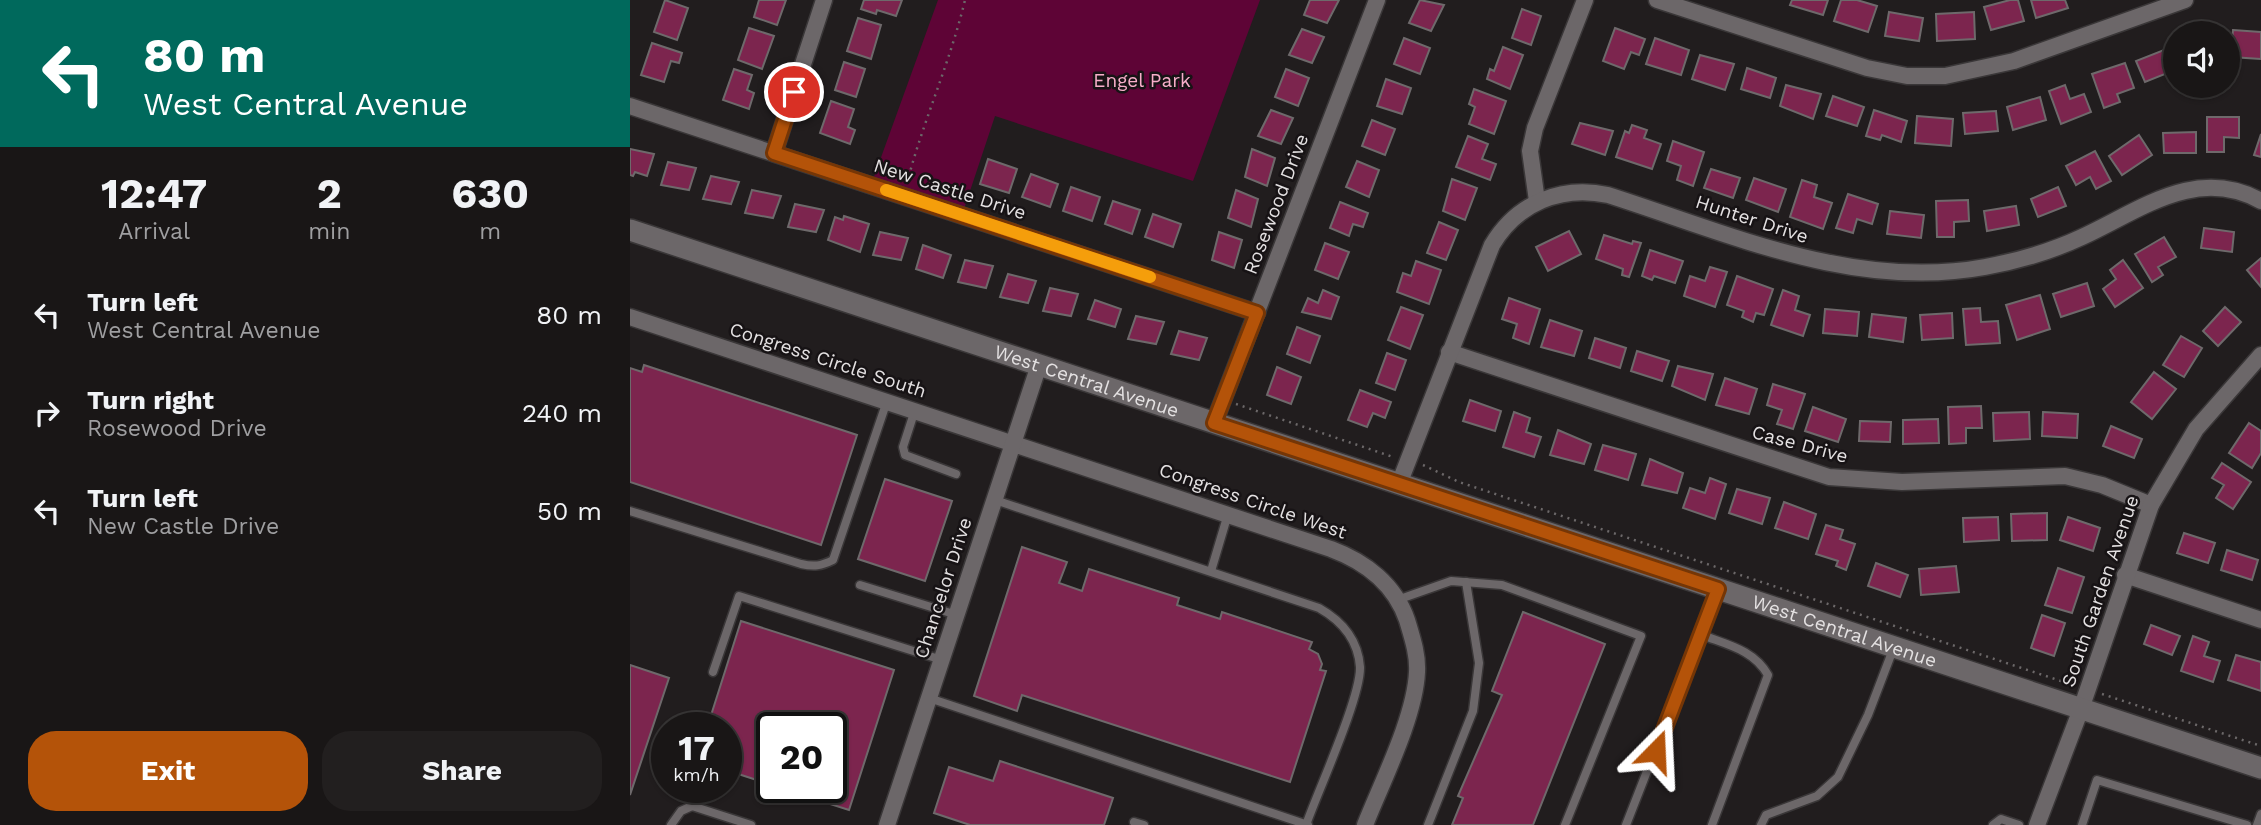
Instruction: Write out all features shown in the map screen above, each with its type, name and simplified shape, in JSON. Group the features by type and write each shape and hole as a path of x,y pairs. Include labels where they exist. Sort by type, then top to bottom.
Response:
{"street":[{"path":"774,153 824,0"},
{"name":"Rosewood Drive","path":"1214,423 1377,0"},
{"path":"1537,201 1530,150 1535,128 1585,0"},
{"path":"1657,0 1867,68 1907,76 1945,76 2014,61 2185,0"},
{"name":"New Castle Drive","path":"630,106 1257,313"},
{"name":"Hunter Drive","path":"1399,484 1492,245 1512,218 1537,201 1578,190 1593,191 1808,259 1856,269 1904,274 1975,268 2039,253 2080,238 2164,195 2222,189 2261,201"},
{"name":"West Central Avenue","path":"630,230 1894,647 2084,699 2261,768"},
{"name":"Congress Circle South","path":"630,317 1013,443"},
{"name":"Case Drive","path":"1449,352 1829,477 1902,482 2065,476 2102,485 2151,505"},
{"name":"South Garden Avenue","path":"2037,825 2151,505 2196,429 2261,355"},
{"name":"Chancelor Drive","path":"888,825 1039,365"},
{"name":"Congress Circle West","path":"1013,443 1348,555 1372,570 1400,599 1415,646 1415,691 1365,825"},
{"path":"2126,575 2261,620"}],"lane":[{"path":"630,511 801,564 816,567 825,565 833,560 850,518 887,401"},
{"path":"915,410 903,447 905,455 956,474"},
{"path":"929,698 1307,825 1360,674 1353,639 1341,623 1319,608 995,500"},
{"path":"1210,571 1228,514"},
{"path":"1400,599 1451,581 1502,585 1641,636 1565,825"},
{"path":"1428,825 1473,711 1479,663 1466,582"},
{"path":"860,585 957,615"},
{"path":"1626,825 1718,589"},
{"path":"713,671 739,596 942,660"},
{"path":"1702,635 1745,651 1759,660 1768,675 1712,825"},
{"path":"1761,825 1766,816 1817,796 1838,777 1868,715 1894,647"},
{"path":"2082,825 2097,780 2247,825"},
{"path":"671,825 681,811 692,806 751,825"},
{"path":"2257,825 2261,814"},
{"path":"1993,825 2001,819 2019,825"},
{"path":"1134,822 1144,825"}],"path":[{"path":"904,196 916,147 956,37 965,0"},
{"path":"1223,400 2084,699 2261,746"}],"green space":[{"name":"Engel Park","path":"938,0 1260,0 1193,181 995,116 962,215 871,185"}],"building":[{"path":"665,0 688,8 677,40 654,32"},
{"path":"759,0 786,0 777,25 754,17"},
{"path":"864,0 902,0 896,16 877,10 876,14 861,9"},
{"path":"1310,0 1339,0 1327,23 1304,15"},
{"path":"1420,0 1444,5 1431,31 1409,23"},
{"path":"1792,0 1828,0 1823,15 1790,5"},
{"path":"1841,0 1857,0 1877,6 1868,32 1834,21"},
{"path":"2018,0 2024,21 1991,30 1984,7"},
{"path":"2031,0 2065,0 2068,8 2036,18"},
{"path":"1522,9 1541,16 1531,45 1512,38"},
{"path":"1889,12 1923,18 1919,41 1885,36"},
{"path":"1974,12 1975,39 1937,41 1936,14"},
{"path":"858,18 881,25 871,59 847,51"},
{"path":"749,28 774,36 762,69 738,60"},
{"path":"1615,28 1645,39 1639,55 1631,52 1624,69 1603,61"},
{"path":"1302,29 1324,37 1312,63 1289,55"},
{"path":"2240,30 2261,32 2261,59 2240,58"},
{"path":"1404,38 1430,48 1420,74 1394,64"},
{"path":"1655,38 1689,50 1681,75 1646,64"},
{"path":"652,43 682,53 679,63 671,61 664,82 641,75"},
{"path":"1503,47 1523,55 1510,89 1487,79 1490,69 1494,71"},
{"path":"2163,50 2163,75 2145,82 2136,61"},
{"path":"1700,55 1734,64 1725,90 1692,79"},
{"path":"844,62 865,69 856,97 835,90"},
{"path":"2125,63 2134,88 2117,94 2120,102 2104,108 2092,74"},
{"path":"1747,68 1776,78 1770,98 1741,89"},
{"path":"734,69 752,75 747,90 754,93 749,109 723,100"},
{"path":"1286,69 1309,78 1298,106 1275,97"},
{"path":"1386,79 1411,88 1402,114 1377,106"},
{"path":"1786,85 1821,94 1813,119 1780,106"},
{"path":"2065,85 2070,99 2084,94 2091,112 2061,124 2049,91"},
{"path":"1474,89 1506,101 1494,134 1469,124 1475,107 1469,104"},
{"path":"1833,96 1864,107 1857,126 1826,116"},
{"path":"2040,97 2046,120 2013,130 2007,107"},
{"path":"831,101 854,109 848,127 855,130 850,144 820,133"},
{"path":"1271,110 1293,118 1281,144 1258,136"},
{"path":"1874,110 1907,121 1901,142 1882,135 1880,140 1866,136"},
{"path":"1996,111 1998,131 1965,134 1963,113"},
{"path":"1917,116 1953,119 1951,146 1915,143"},
{"path":"2207,117 2239,117 2239,138 2224,137 2224,152 2207,152"},
{"path":"1372,120 1395,129 1385,155 1362,146"},
{"path":"1580,123 1613,131 1605,155 1572,144"},
{"path":"1632,125 1647,130 1644,138 1661,144 1652,169 1616,157 1625,131 1629,133"},
{"path":"2196,132 2196,153 2164,153 2163,133"},
{"path":"2261,134 2261,157 2254,155"},
{"path":"2139,135 2152,155 2122,175 2109,156"},
{"path":"1468,136 1488,144 1482,159 1496,164 1490,180 1456,167"},
{"path":"1673,141 1704,152 1693,186 1677,180 1681,166 1667,161"},
{"path":"630,149 654,154 647,176 635,172 633,176 630,175"},
{"path":"1252,149 1275,158 1267,186 1245,177"},
{"path":"2095,151 2111,181 2096,189 2090,177 2076,185 2066,166"},
{"path":"988,159 1017,169 1009,193 980,184"},
{"path":"1357,161 1379,170 1369,197 1346,187"},
{"path":"668,162 696,168 689,190 661,185"},
{"path":"1711,169 1740,178 1733,198 1704,188"},
{"path":"1031,174 1058,184 1050,207 1022,197"},
{"path":"711,176 739,182 731,204 703,199"},
{"path":"1754,178 1786,189 1778,212 1746,200"},
{"path":"1452,179 1477,188 1465,220 1443,211"},
{"path":"1802,180 1817,185 1814,197 1832,203 1823,229 1790,217"},
{"path":"1071,187 1100,197 1092,221 1063,211"},
{"path":"2058,187 2066,206 2038,217 2031,199"},
{"path":"752,190 781,196 773,218 745,213"},
{"path":"1236,190 1258,199 1251,227 1228,218"},
{"path":"1848,194 1878,204 1872,224 1857,219 1853,233 1836,228"},
{"path":"1968,200 1969,221 1954,222 1954,237 1937,237 1936,201"},
{"path":"1113,201 1140,210 1132,234 1105,224"},
{"path":"1340,202 1368,213 1363,227 1353,224 1349,236 1330,228"},
{"path":"795,204 824,210 816,232 788,227"},
{"path":"2016,206 2019,225 1987,231 1984,211"},
{"path":"1890,211 1924,215 1921,238 1887,234"},
{"path":"1153,214 1181,224 1173,247 1145,237"},
{"path":"844,216 869,224 860,252 828,240 835,217 843,220"},
{"path":"1439,222 1458,230 1446,260 1427,253"},
{"path":"2204,228 2234,232 2232,252 2201,248"},
{"path":"1569,231 1581,254 1548,271 1536,247"},
{"path":"880,232 908,238 901,260 873,255"},
{"path":"1219,232 1242,240 1234,268 1212,260"},
{"path":"1604,235 1632,244 1633,241 1641,243 1629,277 1622,275 1623,269 1596,259"},
{"path":"2164,237 2176,257 2158,267 2163,275 2152,282 2135,254"},
{"path":"1325,243 1349,252 1338,279 1315,270"},
{"path":"923,245 951,255 943,278 916,269"},
{"path":"1650,250 1683,261 1675,283 1654,276 1652,280 1642,276"},
{"path":"2261,258 2261,287 2247,270"},
{"path":"965,260 993,266 986,288 958,282"},
{"path":"2123,260 2143,288 2115,307 2103,289 2116,279 2110,270"},
{"path":"1416,261 1441,270 1429,304 1397,292 1403,273 1411,276"},
{"path":"1710,267 1727,272 1715,307 1684,296 1690,276 1705,281"},
{"path":"1008,274 1036,281 1028,303 1000,297"},
{"path":"1737,276 1773,289 1764,315 1756,313 1753,322 1742,317 1744,311 1727,305"},
{"path":"2087,283 2094,306 2061,317 2053,294"},
{"path":"1050,288 1078,294 1071,316 1043,311"},
{"path":"1323,290 1339,297 1331,319 1302,312 1308,298 1318,303"},
{"path":"1783,290 1799,296 1795,310 1810,315 1803,336 1771,325"},
{"path":"2040,295 2050,329 2017,340 2006,305"},
{"path":"1509,298 1540,309 1529,344 1513,338 1517,324 1502,319"},
{"path":"1095,300 1121,309 1115,327 1088,319"},
{"path":"1401,307 1423,315 1410,349 1388,340"},
{"path":"2225,307 2241,322 2218,346 2203,331"},
{"path":"1980,308 1981,322 1998,321 2000,343 1966,345 1963,309"},
{"path":"1825,309 1859,312 1857,336 1823,333"},
{"path":"1952,313 1953,338 1922,340 1920,315"},
{"path":"1872,314 1906,318 1903,342 1869,337"},
{"path":"1136,316 1164,322 1156,344 1128,339"},
{"path":"1550,320 1582,331 1574,356 1541,347"},
{"path":"1297,327 1320,336 1310,363 1287,354"},
{"path":"1179,331 1207,338 1199,360 1171,354"},
{"path":"2181,336 2202,348 2184,377 2163,365"},
{"path":"1595,338 1626,348 1620,368 1589,358"},
{"path":"1637,351 1669,361 1662,381 1631,371"},
{"path":"1387,353 1406,360 1395,390 1376,383"},
{"path":"644,365 857,435 821,545 630,482 630,368 642,372"},
{"path":"1678,366 1713,374 1705,400 1672,386"},
{"path":"1277,367 1301,377 1291,404 1267,395"},
{"path":"2154,372 2176,389 2152,419 2131,402"},
{"path":"1725,378 1757,389 1749,414 1716,405"},
{"path":"1773,384 1805,394 1793,429 1777,424 1782,410 1767,405"},
{"path":"1360,390 1391,402 1385,418 1373,413 1367,427 1348,420"},
{"path":"1470,400 1501,411 1495,431 1463,421"},
{"path":"1981,406 1982,428 1966,428 1966,443 1949,444 1948,407"},
{"path":"1813,407 1846,419 1838,442 1805,431"},
{"path":"1514,412 1530,418 1526,432 1541,437 1534,457 1503,447"},
{"path":"2029,412 2030,439 1994,441 1993,413"},
{"path":"2043,412 2078,414 2077,438 2042,436"},
{"path":"1938,419 1939,443 1903,444 1903,420"},
{"path":"1860,421 1891,422 1890,442 1859,441"},
{"path":"2249,423 2261,431 2261,453 2252,468 2229,453"},
{"path":"2111,426 2142,439 2134,458 2103,446"},
{"path":"1558,430 1591,444 1584,464 1550,455"},
{"path":"1603,445 1636,454 1628,480 1595,470"},
{"path":"1650,459 1683,473 1677,493 1642,485"},
{"path":"2222,463 2251,482 2233,509 2216,498 2224,485 2212,478"},
{"path":"1710,478 1726,484 1715,519 1683,508 1690,488 1705,493"},
{"path":"885,479 952,501 925,581 858,559"},
{"path":"1737,489 1770,498 1762,524 1729,513"},
{"path":"1784,502 1816,514 1808,539 1775,528"},
{"path":"2047,513 2047,540 2012,541 2011,514"},
{"path":"1998,517 1999,540 1964,542 1963,518"},
{"path":"2068,517 2100,528 2093,551 2060,540"},
{"path":"1826,525 1843,530 1840,539 1855,544 1846,570 1836,566 1838,561 1816,554"},
{"path":"2184,533 2215,543 2208,563 2177,553"},
{"path":"1022,547 1067,562 1059,583 1082,591 1089,569 1179,598 1177,605 1220,619 1222,612 1312,642 1309,649 1318,654 1322,664 1320,670 1326,671 1290,782 1022,695 1017,711 974,696"},
{"path":"2227,550 2258,560 2252,580 2221,570"},
{"path":"1876,563 1908,575 1900,597 1868,586"},
{"path":"1956,566 1959,592 1921,595 1919,569"},
{"path":"2058,568 2084,577 2072,613 2045,605"},
{"path":"1523,612 1605,644 1533,825 1452,825 1463,798 1458,796 1502,695 1492,691"},
{"path":"2042,615 2065,623 2054,656 2031,648"},
{"path":"741,621 894,670 849,810 827,803 847,803 847,712 756,712 756,780 742,775 742,712 712,712"},
{"path":"2151,625 2180,636 2172,655 2144,644"},
{"path":"2193,636 2209,642 2204,656 2220,661 2213,682 2181,671"},
{"path":"2236,655 2261,662 2261,691 2228,680"},
{"path":"630,665 669,678 658,712 651,712 651,732 630,795"},
{"path":"1000,761 1113,798 1104,825 970,825 934,813 949,767 993,781"}],"slow traffic":[{"path":"886,190 1150,277"}],"route":[{"path":"794,92 774,153 1257,313 1214,423 1718,589 1656,751"}]}
